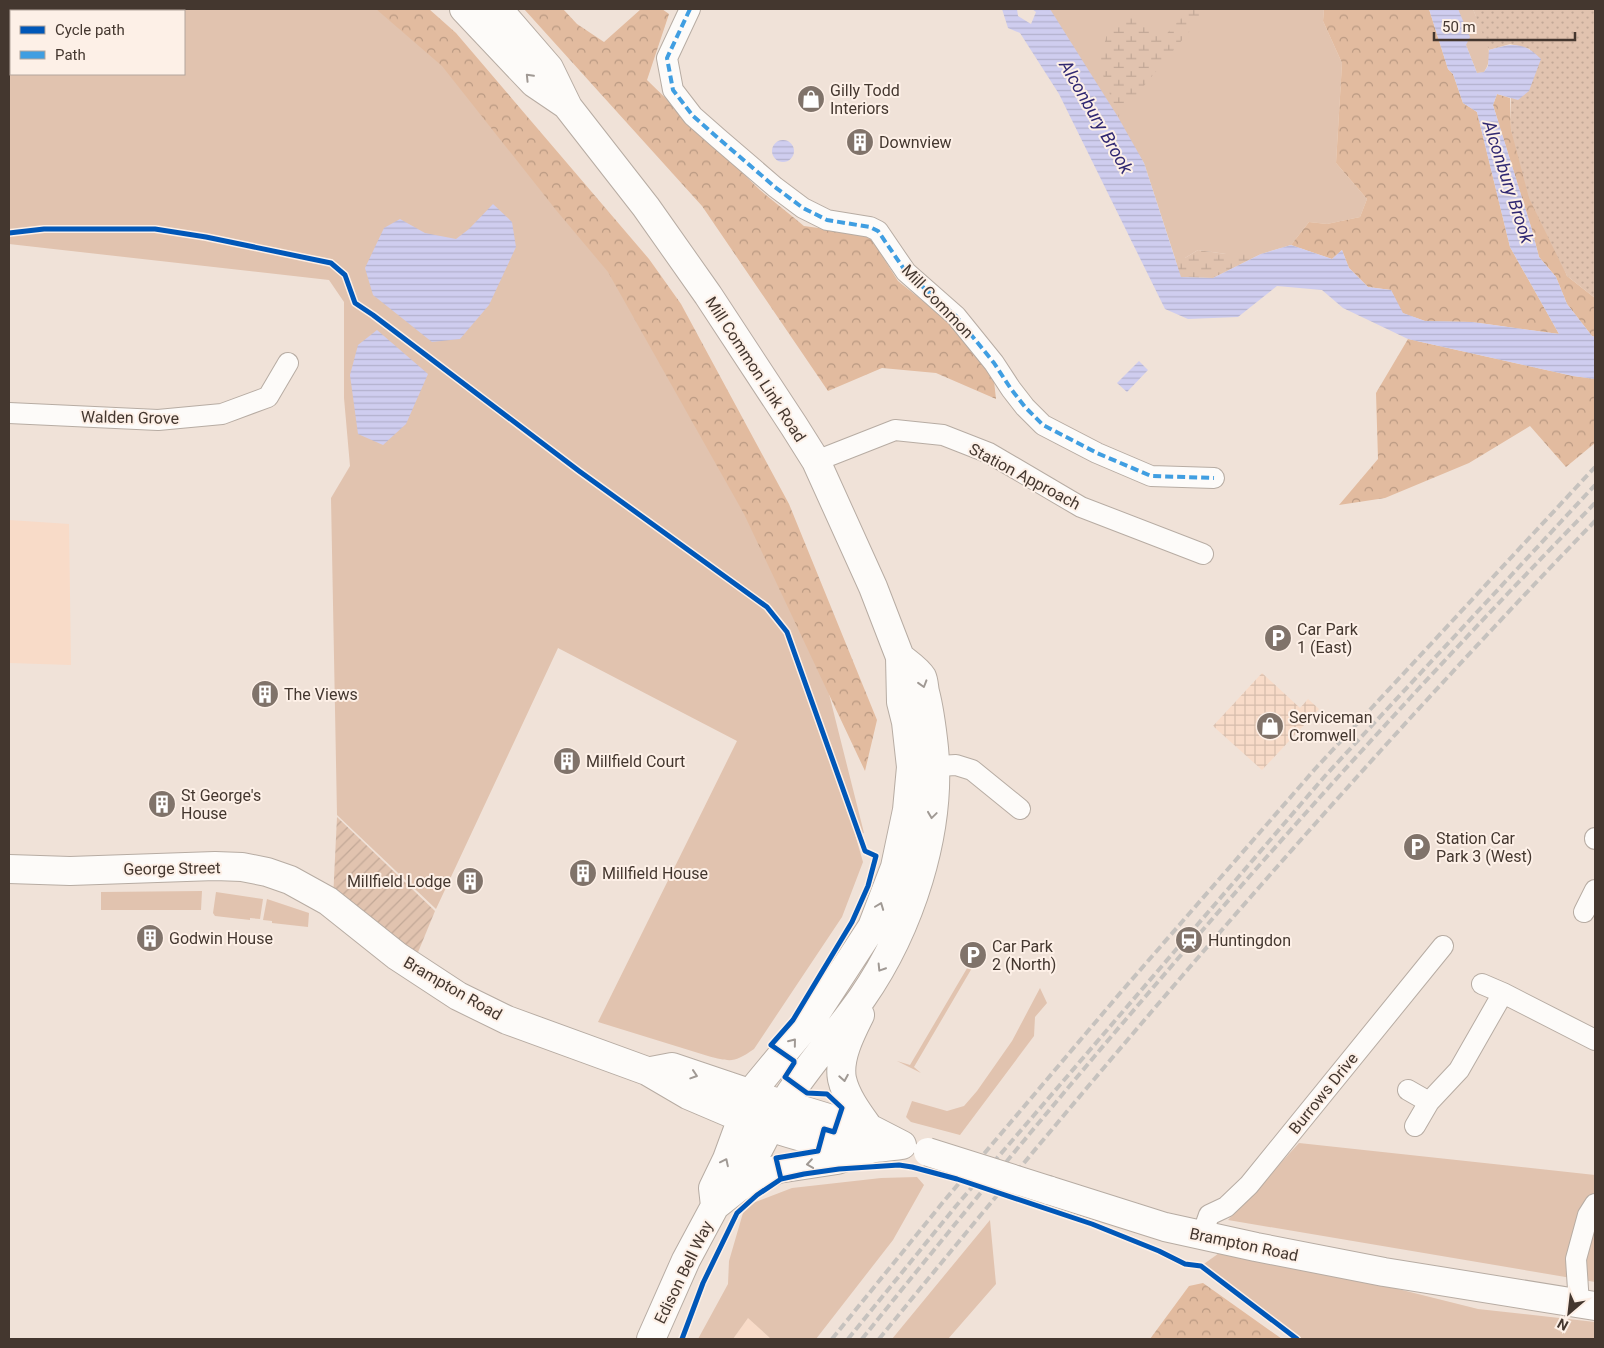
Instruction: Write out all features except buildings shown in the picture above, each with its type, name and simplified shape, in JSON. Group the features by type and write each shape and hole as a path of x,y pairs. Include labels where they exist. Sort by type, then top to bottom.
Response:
{"main road":[{"name":"Mill Common Link Road","path":"464,9 534,82 568,107"},
{"name":"Mill Common Link Road","path":"498,9 549,68 568,107 646,206 816,461 873,587 900,657 922,677 932,720 923,766 907,810 895,867 872,927 814,1016 762,1078 747,1106"},
{"name":"Mill Common Link Road","path":"740,1187 782,1104 820,1051 862,998 888,957 904,921 928,843 935,792 923,766"},
{"name":"George Street","path":"9,870 70,871 242,867 267,872 290,880 328,901"},
{"name":"Brampton Road","path":"328,901 397,956 458,996 507,1020 647,1071 688,1096 747,1106 782,1104 838,1121 872,1138 928,1152 1125,1216 1202,1235 1384,1272 1587,1305"},
{"path":"740,1187 778,1169 837,1160 872,1138 854,1107 842,1080 842,1066 850,1035 863,1008 862,998"},
{"name":"Brampton Road","path":"747,1106 770,1127 833,1144 872,1138"},
{"name":"Edison Bell Way","path":"715,1206 713,1188 727,1159 747,1106"},
{"name":"Edison Bell Way","path":"651,1339 686,1260 715,1206 740,1187"}],"street":[{"name":"Mill Common","path":"690,9 667,58 673,90 699,121 775,187 803,208 827,220 870,227 878,231 906,272 956,316 994,363 1010,389 1043,425 1097,453 1151,476 1214,478"},
{"name":"Walden Grove","path":"9,413 158,420 222,414 268,397 288,363"},
{"name":"Station Approach","path":"816,461 895,430 943,435 989,452 1081,507 1203,554"},
{"path":"923,766 956,765 972,770 1020,809"},
{"path":"1584,912 1595,890"},
{"name":"Burrows Drive","path":"1202,1235 1209,1215 1226,1207 1249,1185 1443,946"},
{"path":"1482,984 1595,1040"},
{"path":"1414,1126 1429,1102 1459,1070 1503,993"},
{"path":"1408,1090 1429,1102"},
{"path":"1587,1305 1576,1259 1588,1215 1595,1204"}],"shaded area":[{"path":"9,520 69,524 71,665 9,663"},
{"path":"1262,673 1300,708 1308,699 1319,709 1262,770 1213,726"},
{"path":"748,1317 771,1339 733,1339"}],"green space":[{"path":"9,9 420,9 451,37 790,539 864,833 855,834 863,862 842,917 754,1049 742,1057 727,1060 708,1056 598,1022 737,741 558,648 436,909 337,815 331,498 350,466 344,398 344,302 329,280 9,244"},
{"path":"376,9 429,9 456,33 649,259 681,304 789,504 877,720 865,771 744,514 608,272 556,210 442,66"},
{"path":"524,9 563,9 577,24 604,42 641,9 662,9 669,14 647,80 760,190 804,226 869,235 898,281 944,318 993,372 996,399 936,373 882,368 828,391 702,206"},
{"path":"1046,9 1324,9 1323,21 1342,63 1336,163 1367,199 1360,217 1327,224 1309,222 1291,245 1261,254 1226,254 1198,250 1185,258 1175,258 1144,163"},
{"path":"1189,9 1208,9 1118,117 1099,64 1107,34 1129,14 1162,39"},
{"path":"1324,9 1429,9 1448,69 1453,74 1463,103 1477,112 1510,247 1559,334 1472,322 1425,321 1402,313 1391,290 1368,287 1349,268 1342,250 1332,259 1291,245 1309,222 1327,224 1360,217 1367,199 1336,163 1342,63 1323,21"},
{"path":"1458,9 1473,9 1483,32 1489,48 1488,65 1484,72 1477,73 1466,45"},
{"path":"1473,9 1595,9 1595,298 1567,276 1529,198 1511,130 1511,98 1530,49 1510,44 1489,50"},
{"path":"1497,94 1510,98 1511,130 1567,276 1595,298 1595,337 1592,336 1567,304 1556,277 1539,257 1493,105"},
{"path":"1198,250 1226,254 1261,254 1213,278 1180,277 1175,258 1185,258"},
{"path":"1408,339 1573,376 1595,379 1595,443 1566,467 1530,426 1469,463 1385,498 1339,505 1378,459 1376,393"},
{"path":"337,817 435,911 414,962 333,899"},
{"path":"202,891 201,910 101,910 101,892"},
{"path":"216,892 263,899 260,919 250,918 250,920 215,916 213,913"},
{"path":"267,899 309,913 308,927 272,923 272,921 263,920"},
{"path":"976,953 979,956 914,1067 921,1073 897,1061 910,1065"},
{"path":"1040,988 1047,1003 1035,1017 1034,1036 960,1135 911,1122 906,1117 912,1101 947,1111 964,1106 977,1091 1012,1041"},
{"path":"1299,1143 1595,1175 1595,1282 1228,1220"},
{"path":"917,1177 924,1185 893,1240 816,1339 771,1339 748,1318 733,1339 698,1339 728,1284 729,1261 745,1206 792,1188 881,1178"},
{"path":"990,1220 996,1284 948,1339 892,1339"},
{"path":"1222,1251 1386,1286 1478,1309 1595,1322 1595,1339 1297,1339 1201,1266"},
{"path":"1203,1283 1282,1339 1150,1339 1189,1286"}],"water":[{"name":"Alconbury Brook","path":"1002,9 1017,9 1018,16 1031,24 1036,12 1032,9 1050,9 1118,117 1144,163 1181,277 1213,278 1261,254 1291,245 1332,259 1342,250 1349,268 1368,287 1391,290 1403,313 1425,321 1472,322 1559,334 1510,247 1477,112 1463,103 1453,74 1448,69 1429,9 1458,9 1470,37 1466,45 1477,73 1484,72 1488,66 1489,50 1511,45 1523,46 1529,49 1541,59 1529,91 1518,100 1497,94 1493,105 1539,257 1556,277 1567,304 1592,336 1595,337 1595,379 1573,376 1408,339 1343,308 1322,290 1277,286 1238,317 1188,319 1165,309 1059,94 1020,33 1008,28"},
{"path":"783,140 791,143 794,151 791,159 783,162 775,159 772,151 775,143"},
{"path":"493,204 512,222 516,247 489,305 460,339 432,342 373,295 365,268 384,228 400,219 425,233 456,239 469,229"},
{"path":"377,330 428,374 406,424 383,445 358,434 350,375 358,345"},
{"path":"1139,361 1148,370 1127,392 1117,383"}],"railway":[{"path":"832,1339 944,1201 1121,992 1315,769 1595,467"},
{"path":"848,1339 956,1206 1325,776 1595,485"},
{"path":"862,1339 1038,1124 1218,912 1404,705 1595,503"},
{"path":"879,1339 1052,1129 1228,922 1409,719 1595,521"}],"marked path":[{"path":"690,9 667,58 673,90 693,116 775,187 803,208 827,220 870,227 878,231 906,272 956,316 994,363 1025,407 1043,425 1097,453 1151,476 1214,478"}],"cycle path":[{"path":"9,233 44,229 155,229 206,237 331,263 345,275 355,303 579,471 767,607 787,632 865,851 876,856 868,886 852,922 793,1020 771,1045 794,1061 785,1077 807,1093 827,1094 842,1108 834,1132 824,1129 818,1151 776,1158 781,1179"},
{"path":"682,1339 703,1283 737,1213 757,1195 781,1179 804,1174 839,1169 899,1165 957,1179 1092,1224 1159,1251 1185,1264 1201,1266 1297,1339"}],"place":[{"name":"Gilly Todd Interiors","path":"811,99"},
{"name":"Downview","path":"860,142"},
{"name":"Car Park 1 (East)","path":"1278,638"},
{"name":"The Views","path":"265,694"},
{"name":"Serviceman Cromwell","path":"1270,726"},
{"name":"Millfield Court","path":"567,761"},
{"name":"St George's House","path":"162,804"},
{"name":"Station Car Park 3 (West)","path":"1417,847"},
{"name":"Millfield House","path":"583,873"},
{"name":"Millfield Lodge","path":"470,881"},
{"name":"Godwin House","path":"150,938"},
{"name":"Huntingdon","path":"1189,940"},
{"name":"Car Park 2 (North)","path":"973,955"}]}
